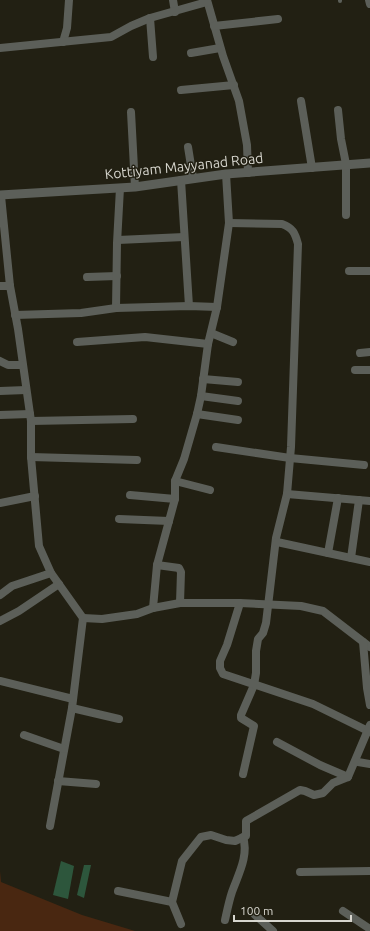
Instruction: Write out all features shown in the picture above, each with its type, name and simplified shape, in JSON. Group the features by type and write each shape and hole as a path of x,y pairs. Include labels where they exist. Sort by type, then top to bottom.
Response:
{"street":[{"path":"63,42 67,28 69,0"},
{"path":"173,0 175,12"},
{"path":"369,0 370,4"},
{"path":"0,48 111,38 131,26 150,18 175,12 207,1 220,48 240,101 244,124 248,172"},
{"path":"150,18 153,57"},
{"path":"214,26 278,19"},
{"path":"191,53 220,48"},
{"path":"181,90 234,85"},
{"path":"301,101 312,168"},
{"path":"338,110 341,140 346,164 346,215"},
{"path":"131,112 135,187"},
{"path":"188,147 193,178"},
{"name":"Kottiyam Mayyanad Road","path":"0,196 135,187 226,174 370,163"},
{"path":"153,608 160,549 176,499 175,481 184,459 197,414 208,344 218,307 229,223 226,174"},
{"path":"181,180 189,306"},
{"path":"116,308 120,188"},
{"path":"0,196 10,286 31,417 31,457 39,546 51,572 84,618 73,703 50,826"},
{"path":"229,223 282,224 289,226 296,235 298,244 290,458 287,494 276,538 266,623 263,633 258,639 254,685 241,715 241,718 254,726 243,774"},
{"path":"118,240 184,237"},
{"path":"349,271 370,270"},
{"path":"87,277 117,276"},
{"path":"0,286 10,286"},
{"path":"15,315 81,313 116,308 189,306 218,307"},
{"path":"211,333 233,342"},
{"path":"77,342 145,337 208,344"},
{"path":"360,353 370,352"},
{"path":"0,361 8,365 22,365"},
{"path":"355,370 370,370"},
{"path":"203,379 238,382"},
{"path":"0,391 26,390"},
{"path":"201,396 238,401"},
{"path":"197,414 238,420"},
{"path":"0,415 133,419"},
{"path":"216,447 290,458 364,465"},
{"path":"31,457 137,460"},
{"path":"175,481 210,490"},
{"path":"287,494 370,501"},
{"path":"130,495 176,499"},
{"path":"0,503 35,496"},
{"path":"328,553 338,498"},
{"path":"351,558 359,500"},
{"path":"119,519 169,522"},
{"path":"276,542 370,562"},
{"path":"157,566 179,568 181,572 180,603"},
{"path":"0,595 12,586 51,572"},
{"path":"0,620 19,611 59,584"},
{"path":"84,618 102,619 137,614 153,608 180,603 268,604 301,606 324,611 367,644 366,688 370,705"},
{"path":"181,924 172,902 182,861 201,837 211,835 226,840 235,841 246,836 246,821 300,790 305,790 314,795 323,793 333,783 348,777 369,729 313,704 223,674 220,668 220,661 227,645 240,603"},
{"path":"0,681 73,703 119,719"},
{"path":"24,735 64,749"},
{"path":"277,742 320,765 348,777"},
{"path":"358,762 370,764"},
{"path":"58,781 96,784"},
{"path":"225,920 232,893 241,870 245,847 243,837"},
{"path":"300,872 370,871"},
{"path":"118,891 172,902"},
{"path":"343,912 370,929"},
{"path":"254,914 273,931"}],"shaded area":[{"path":"61,861 74,866 68,899 53,895"},
{"path":"84,865 91,865 84,898 77,895"},
{"path":"0,871 1,882 82,915 135,931 0,931"}]}
